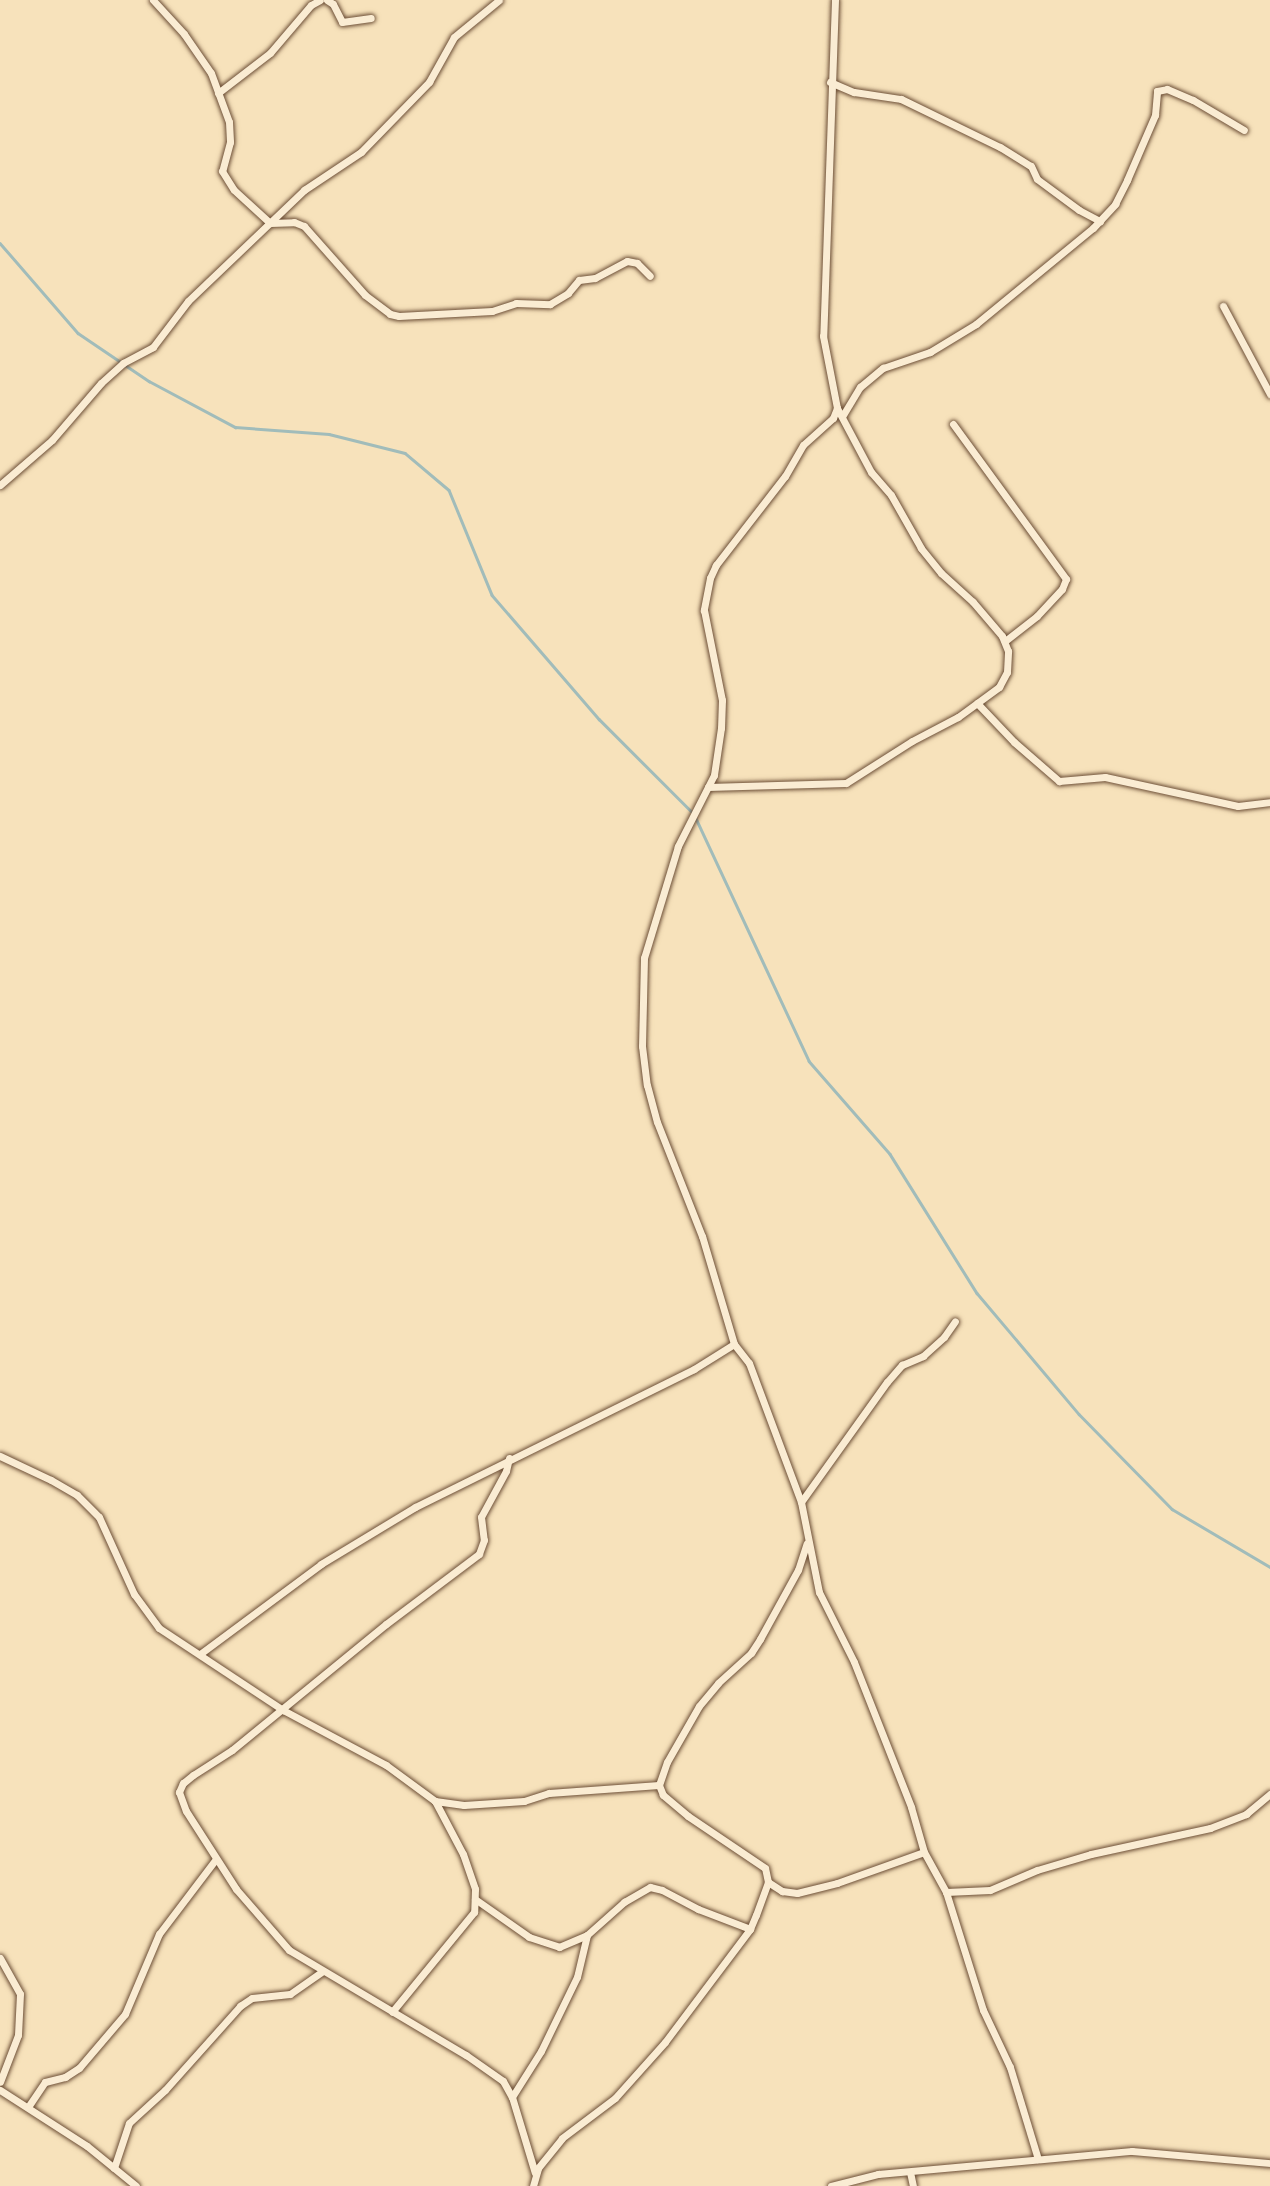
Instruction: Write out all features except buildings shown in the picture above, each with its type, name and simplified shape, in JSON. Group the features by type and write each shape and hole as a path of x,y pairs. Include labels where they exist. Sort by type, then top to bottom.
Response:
{"street":[{"path":"153,0 205,62 229,122 230,142 222,171 234,190 270,223 294,222 304,226 373,303 399,316 492,311 516,303 550,304 568,293 582,279 595,278 627,261 637,263 650,276"},
{"path":"327,0 333,4 342,22 371,18"},
{"path":"0,485 52,440 101,383 123,363 153,346 188,301 304,190 361,152 429,82 454,37 499,0"},
{"path":"708,787 846,783 977,703 999,687 1007,671 1005,641 973,602 941,573 915,541 891,495 869,470 840,412 823,336 832,154 831,82 835,0"},
{"path":"218,93 270,53 317,1"},
{"path":"831,82 854,92 901,99 1000,147 1031,166 1037,179 1079,210 1100,221"},
{"path":"1038,2159 1010,2067 983,2010 946,1892 924,1852 911,1807 864,1685 819,1592 801,1502 749,1363 734,1344 702,1237 657,1122 647,1086 642,1046 644,958 678,846 714,775 722,700 704,610 710,578 716,565 785,476 803,445 840,412 860,387 877,373 945,345 976,324 1100,221 1115,204 1127,180 1154,115 1157,91 1167,89 1193,100 1244,130"},
{"path":"1223,306 1270,394"},
{"path":"953,424 1066,579 1062,589 1049,599 1037,616 1005,641"},
{"path":"977,703 1014,742 1059,781 1105,778 1238,806 1270,802"},
{"path":"801,1502 887,1382 902,1365 923,1356 944,1337 955,1321"},
{"path":"200,1654 321,1564 415,1507 509,1458 694,1369 734,1344"},
{"path":"0,1456 60,1485 76,1495 99,1517 134,1594 150,1619 282,1710 386,1765 435,1801 463,1854 475,1889 474,1912 392,2012"},
{"path":"509,1458 481,1517 484,1540 479,1554 386,1624 232,1750 193,1775 183,1783 178,1792 179,1800 216,1858 267,1928 289,1950 487,2068 503,2081 512,2097 535,2174 533,2186"},
{"path":"535,2174 562,2138 615,2098 665,2042 750,1929 768,1882 768,1873 762,1864 688,1816 663,1795 659,1785 673,1751 699,1706 718,1683 751,1653 760,1639 798,1570 807,1542"},
{"path":"435,1801 464,1805 524,1801 548,1793 659,1785"},
{"path":"946,1892 990,1889 1037,1870 1091,1854 1210,1828 1246,1814 1270,1794"},
{"path":"768,1882 782,1891 797,1893 838,1884 924,1852"},
{"path":"28,2107 45,2082 65,2077 79,2068 125,2014 159,1934 216,1858"},
{"path":"475,1899 529,1937 559,1947 587,1935 624,1902 650,1887 662,1889 698,1909 750,1929"},
{"path":"512,2097 541,2051 577,1976 587,1935"},
{"path":"0,1958 20,1994 20,2014 12,2057 0,2082"},
{"path":"114,2168 129,2123 164,2090 240,2006 252,1998 290,1994 322,1972"},
{"path":"0,2090 28,2107 136,2186"},
{"path":"831,2186 878,2174 1132,2151 1270,2163"},
{"path":"911,2172 913,2186"}],"waterway":[{"path":"0,243 78,333 149,381 235,427 329,434 405,453 449,490 492,595 599,719 694,814 809,1061 890,1154 977,1293 1079,1414 1172,1509 1270,1567"}]}
